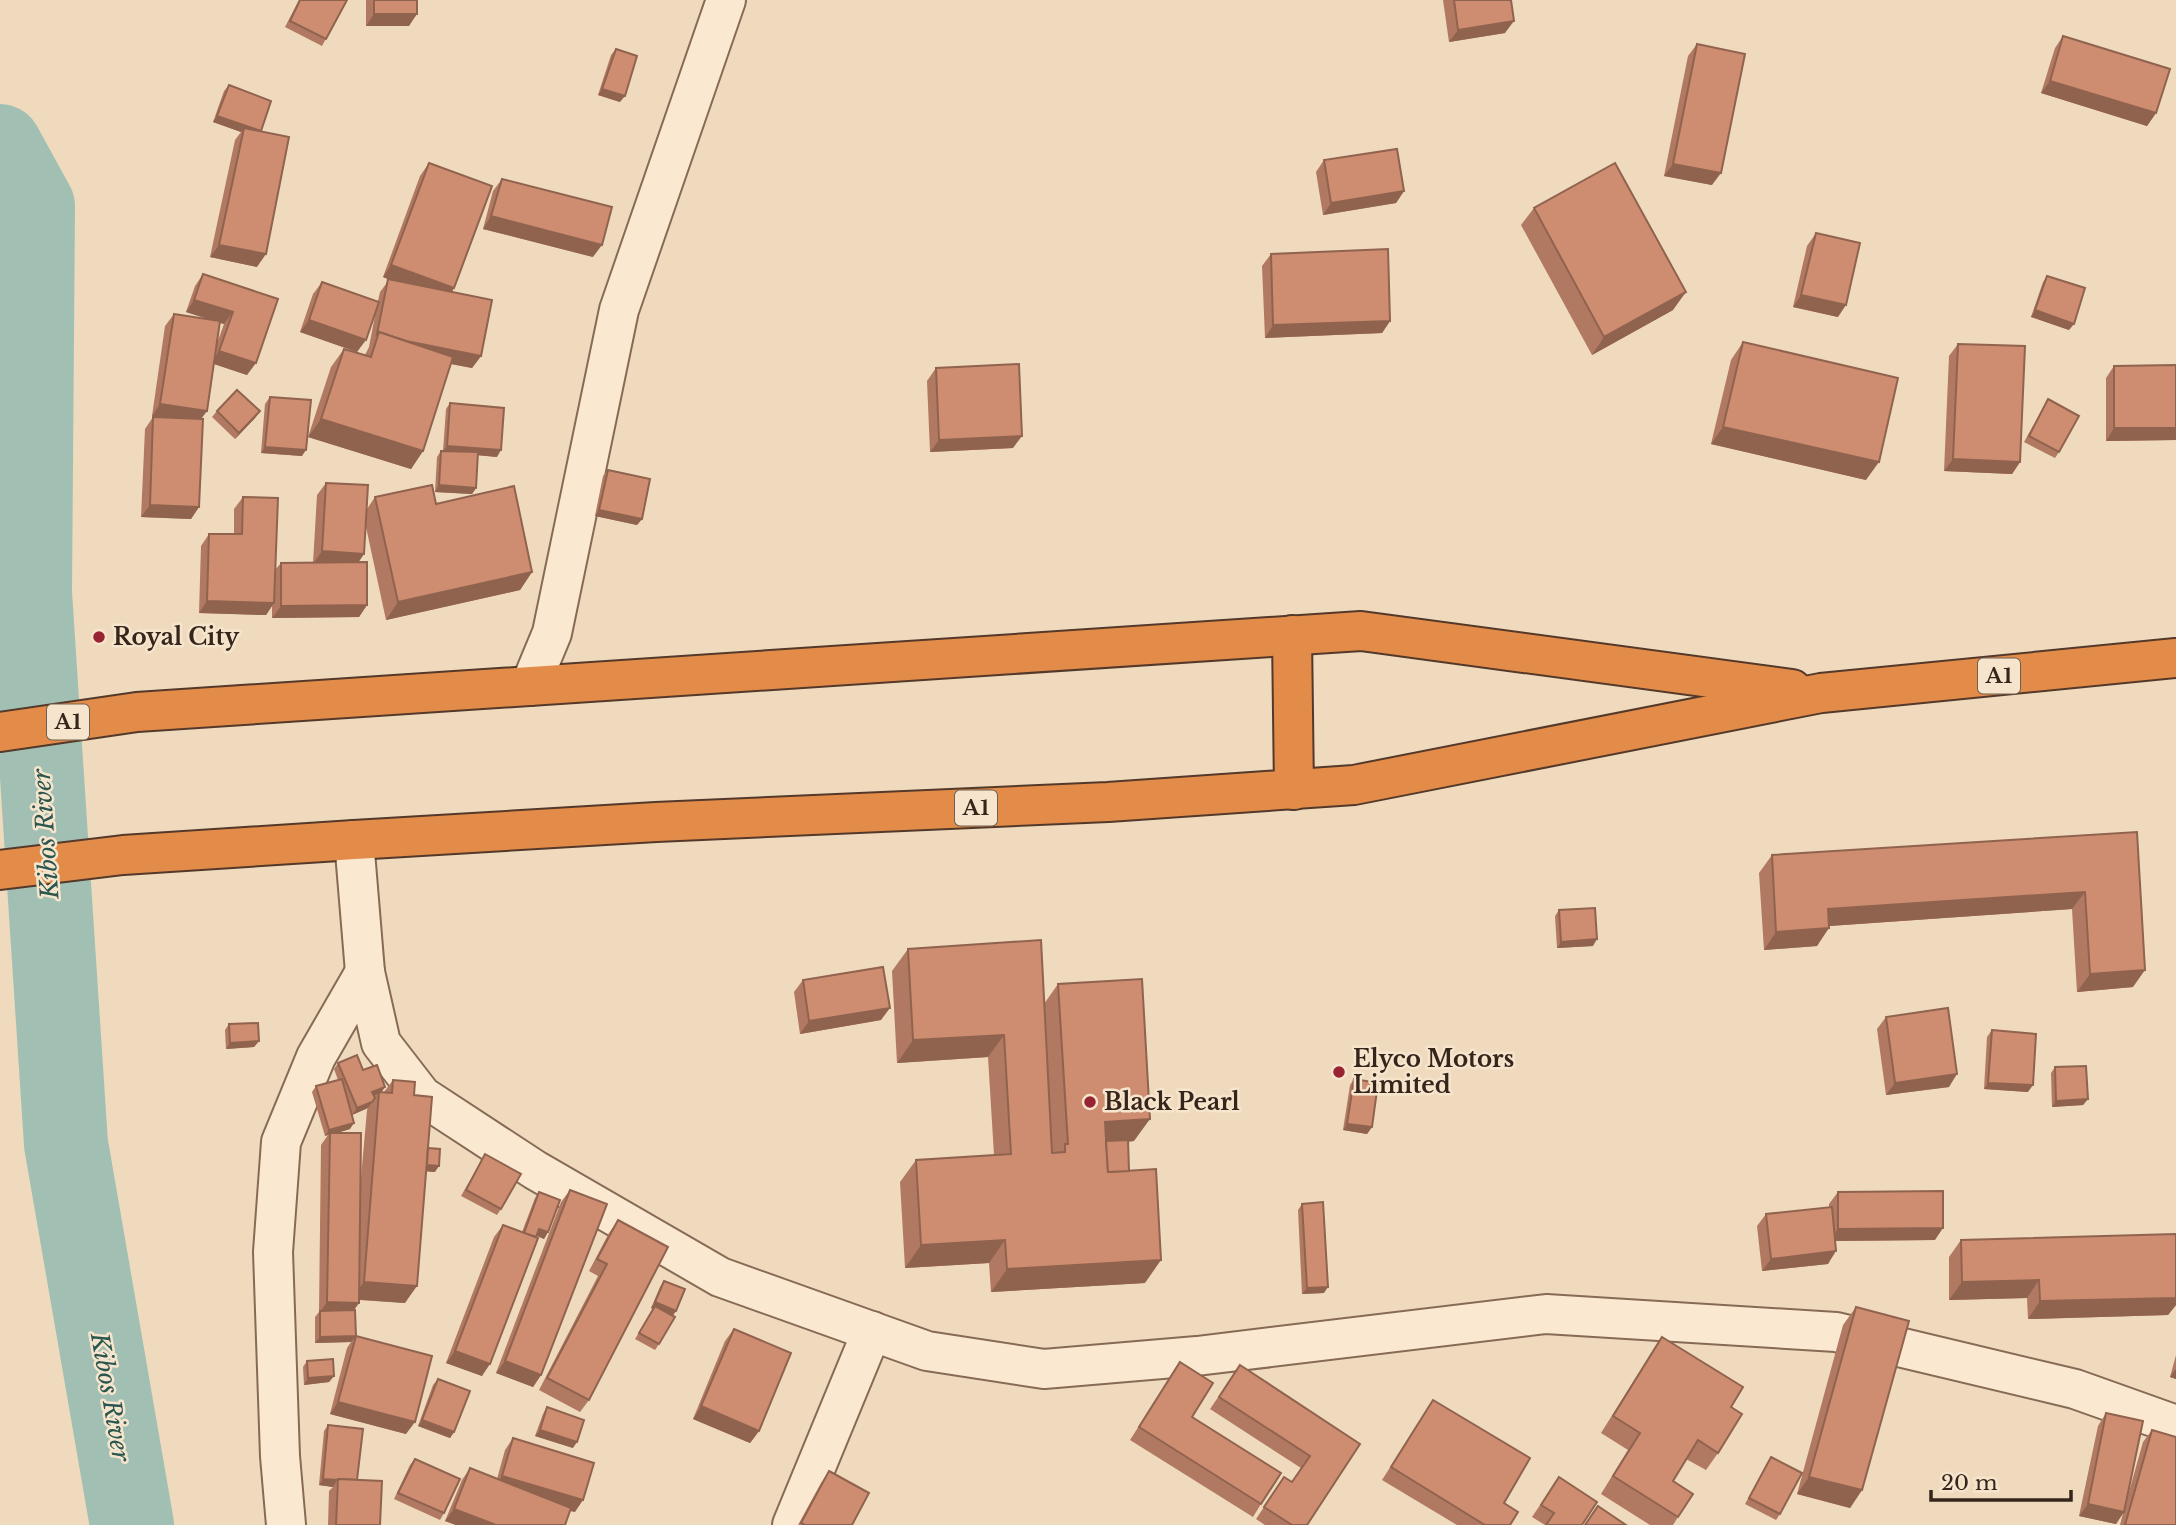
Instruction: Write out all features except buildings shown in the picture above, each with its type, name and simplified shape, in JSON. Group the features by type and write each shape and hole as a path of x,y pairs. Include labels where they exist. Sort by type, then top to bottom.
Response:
{"highway":[{"name":"A1","path":"0,732 137,712 1361,631 1821,693"},
{"path":"1292,635 1294,790"},
{"name":"A1","path":"0,870 123,855 354,840 656,822 1095,803 1353,785 1821,693 2176,658"}],"street":[{"path":"530,686 552,633 619,310 726,0"},
{"path":"354,840 365,972 380,1042 422,1096 535,1170 720,1277 927,1351 1044,1369 1197,1356 1546,1314 1836,1332 2075,1390 2176,1425"},
{"path":"286,1525 280,1456 273,1252 281,1142 316,1056 365,972"},
{"path":"792,1525 872,1331"}],"waterway":[{"name":"Kibos River","path":"0,146 33,206 30,593 66,1144 132,1525"}],"place":[{"name":"Royal City","path":"99,637"},
{"name":"Elyco Motors Limited","path":"1339,1072"},
{"name":"Black Pearl","path":"1090,1102"}]}
